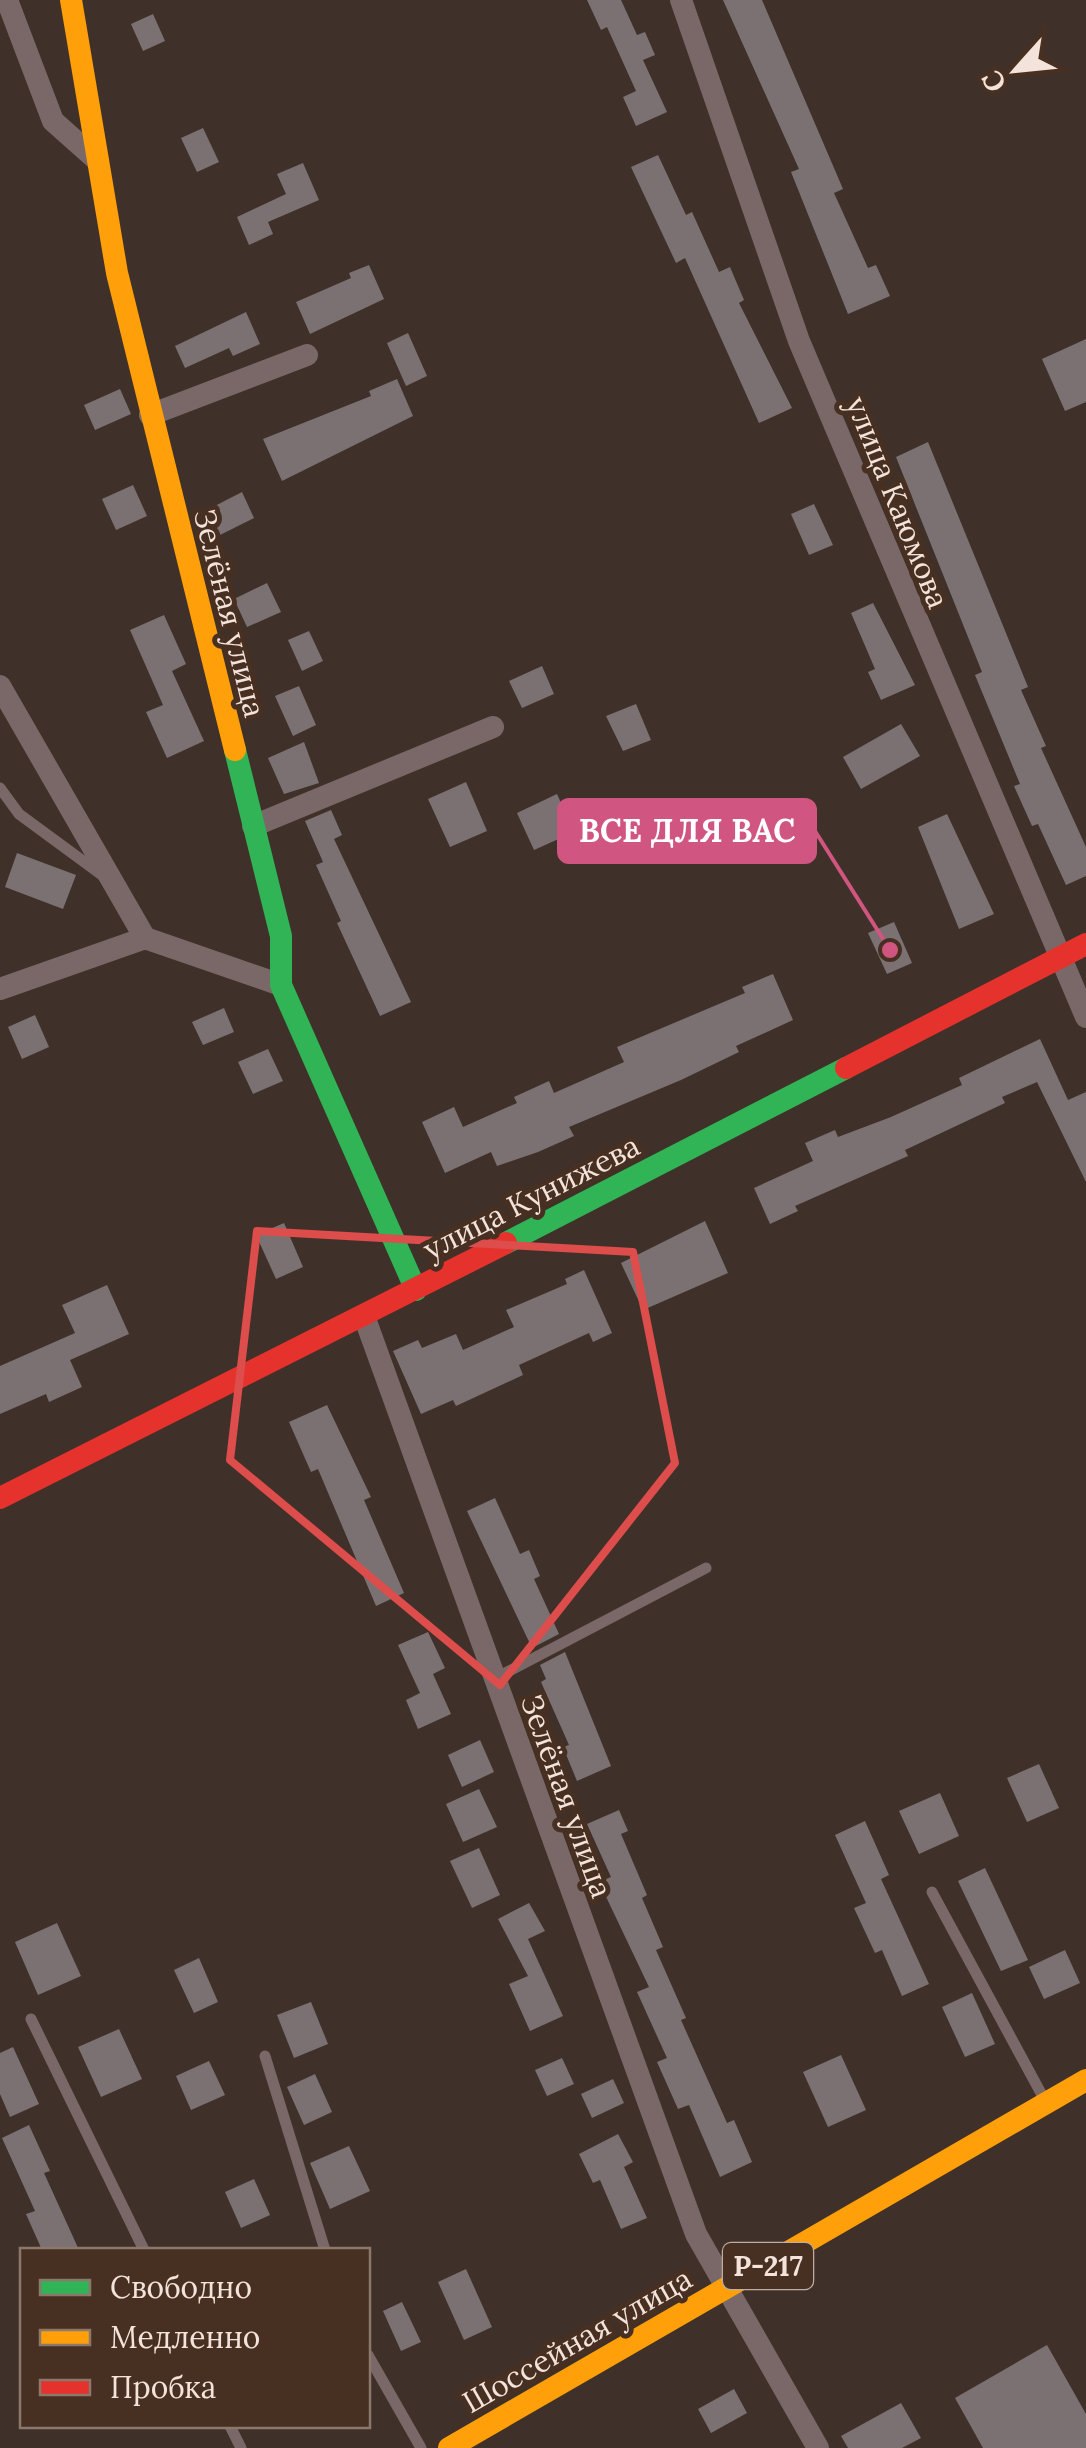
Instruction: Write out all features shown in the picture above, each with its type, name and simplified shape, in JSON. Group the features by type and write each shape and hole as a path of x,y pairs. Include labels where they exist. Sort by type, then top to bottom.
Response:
{"main road":[{"name":"Зелёная улица","path":"71,0 117,273 281,936 280,985 416,1290"},
{"name":"улица Кунижева","path":"0,1498 416,1290 1086,944"},
{"name":"Шоссейная улица","path":"449,2448 1086,2080"}],"street":[{"path":"8,0 53,121 98,161"},
{"name":"улица Каюмова","path":"680,0 799,341 1086,1017"},
{"path":"150,415 307,355"},
{"path":"0,686 145,938"},
{"path":"253,826 493,727"},
{"path":"0,989 145,938 280,985"},
{"name":"Зелёная улица","path":"364,1316 492,1680 696,2234 818,2448"}],"lane":[{"path":"0,788 19,814 113,884"},
{"path":"492,1680 706,1568"},
{"path":"932,1892 1046,2103"},
{"path":"31,2018 143,2248"},
{"path":"265,2056 324,2248"},
{"path":"370,2359 421,2448"}],"highlighted area":[{"path":"257,1231 633,1252 675,1463 500,1685 230,1460"}],"building":[{"path":"587,0 621,0 637,35 645,32 655,55 643,60 667,112 636,126 623,97 636,91 607,27 601,30"},
{"path":"723,0 762,0 843,189 834,193 868,268 876,265 890,296 848,314 791,172 799,169"},
{"path":"153,14 165,41 143,51 131,24"},
{"path":"203,128 219,162 197,172 181,138"},
{"path":"658,155 686,215 692,212 719,272 730,267 744,300 739,303 792,408 759,423 685,258 676,263 631,167"},
{"path":"303,163 319,200 268,222 273,234 249,245 237,217 286,194 277,174"},
{"path":"369,265 384,299 310,334 296,302 351,278 349,273"},
{"path":"246,312 260,344 233,356 229,348 185,368 175,346"},
{"path":"408,333 427,376 406,386 387,343"},
{"path":"1086,339 1086,402 1065,411 1042,359"},
{"path":"397,379 413,416 282,481 263,439 371,396 369,391"},
{"path":"120,389 131,414 95,430 84,405"},
{"path":"928,442 1028,687 1021,690 1046,746 1041,748 1086,847 1086,876 1066,885 1038,824 1032,826 1014,786 1020,784 975,675 982,672 896,457"},
{"path":"133,485 147,516 116,530 102,499"},
{"path":"242,492 254,518 220,535 207,510"},
{"path":"814,504 833,545 809,555 791,514"},
{"path":"267,583 281,612 247,627 234,599"},
{"path":"873,603 915,685 881,700 868,672 875,669 851,613"},
{"path":"164,615 186,664 172,671 204,741 167,758 146,712 163,705 130,630"},
{"path":"309,631 323,661 302,671 288,640"},
{"path":"542,666 554,694 522,708 509,681"},
{"path":"299,686 316,725 293,736 275,696"},
{"path":"636,704 651,740 623,751 606,716"},
{"path":"901,724 920,756 861,789 843,757"},
{"path":"304,742 319,783 284,794 268,758"},
{"path":"466,782 487,831 450,847 428,799"},
{"path":"557,794 574,832 534,850 517,813"},
{"path":"331,810 342,835 334,839 411,1002 380,1016 337,923 341,921 316,865 323,862 305,821"},
{"path":"947,814 994,914 959,929 918,827"},
{"path":"17,853 76,875 63,909 5,887"},
{"path":"894,922 912,963 887,974 868,933"},
{"path":"773,974 793,1020 736,1046 739,1052 681,1080 569,1127 574,1136 538,1152 497,1166 491,1152 445,1173 422,1122 454,1107 463,1127 517,1103 514,1097 549,1081 554,1093 624,1062 617,1047 745,993 742,987"},
{"path":"224,1008 234,1032 203,1045 192,1022"},
{"path":"35,1015 49,1047 22,1059 8,1027"},
{"path":"1040,1039 1068,1100 1086,1092 1086,1182 1037,1082 1002,1097 1005,1103 905,1150 908,1156 795,1206 798,1211 770,1224 754,1188 813,1161 805,1143 835,1130 838,1137 891,1117 962,1085 959,1078"},
{"path":"268,1049 283,1081 253,1094 238,1062"},
{"path":"705,1221 728,1273 643,1310 621,1263"},
{"path":"284,1223 303,1267 276,1279 256,1235"},
{"path":"584,1270 612,1333 593,1342 589,1333 519,1365 523,1375 456,1406 453,1400 421,1414 393,1351 418,1340 422,1348 456,1334 463,1350 514,1327 506,1310 567,1284 565,1279"},
{"path":"107,1285 129,1334 70,1360 82,1387 49,1402 46,1394 0,1414 0,1366 75,1333 62,1305"},
{"path":"327,1405 371,1497 364,1500 404,1593 376,1606 318,1469 311,1472 289,1422"},
{"path":"495,1498 520,1554 529,1550 540,1576 534,1579 559,1634 532,1648 467,1511"},
{"path":"428,1632 445,1668 433,1674 451,1714 418,1729 406,1700 420,1693 398,1645"},
{"path":"565,1652 611,1766 577,1781 563,1747 569,1745 541,1682 546,1679 540,1665"},
{"path":"480,1740 494,1772 462,1787 448,1755"},
{"path":"1039,1764 1059,1808 1027,1822 1007,1778"},
{"path":"479,1789 497,1827 463,1842 446,1804"},
{"path":"940,1793 959,1836 919,1854 899,1811"},
{"path":"619,1810 628,1831 621,1834 647,1895 642,1898 663,1947 656,1950 686,2018 681,2020 727,2123 734,2120 752,2162 720,2177 689,2105 678,2109 657,2062 667,2058 637,1992 649,1987 599,1882 611,1877 587,1824"},
{"path":"865,1821 889,1875 881,1879 929,1984 902,1996 882,1950 875,1953 854,1908 866,1903 835,1835"},
{"path":"479,1848 500,1895 472,1908 450,1861"},
{"path":"985,1868 1028,1960 1001,1971 958,1881"},
{"path":"529,1903 545,1931 528,1939 563,2016 530,2031 509,1984 528,1976 498,1919"},
{"path":"57,1923 81,1976 38,1995 15,1942"},
{"path":"1065,1950 1080,1983 1044,1999 1029,1967"},
{"path":"199,1958 218,2002 194,2013 174,1970"},
{"path":"972,1993 995,2044 965,2057 942,2007"},
{"path":"311,2002 328,2044 294,2058 277,2015"},
{"path":"119,2029 142,2079 101,2097 78,2047"},
{"path":"13,2047 39,2104 10,2117 0,2094 0,2053"},
{"path":"841,2055 866,2110 828,2127 803,2072"},
{"path":"562,2058 574,2084 547,2096 535,2070"},
{"path":"209,2061 225,2095 191,2110 176,2076"},
{"path":"315,2074 332,2112 304,2125 287,2087"},
{"path":"613,2079 624,2103 592,2118 581,2094"},
{"path":"29,2125 50,2171 44,2173 78,2248 41,2248 26,2214 35,2211 2,2138"},
{"path":"618,2134 633,2162 624,2167 647,2218 621,2229 600,2180 593,2183 579,2154"},
{"path":"349,2146 370,2191 330,2209 310,2163"},
{"path":"254,2179 270,2215 241,2228 225,2192"},
{"path":"466,2269 492,2327 464,2340 438,2282"},
{"path":"402,2302 421,2342 401,2351 383,2311"},
{"path":"1047,2345 1086,2414 1086,2448 983,2448 955,2398"},
{"path":"734,2389 747,2413 711,2433 698,2409"},
{"path":"901,2403 921,2438 902,2448 848,2448 841,2436"}],"traffic: fast":[{"path":"235,750 281,936 281,985 416,1290"},
{"path":"506,1243 846,1068"}],"traffic: slow":[{"path":"71,0 117,273 235,750"},
{"path":"449,2448 1086,2080"}],"traffic: jam":[{"path":"846,1068 1086,944"},
{"path":"0,1498 506,1243"}],"place":[{"name":"ВСЕ ДЛЯ ВАС","path":"890,950"}]}
